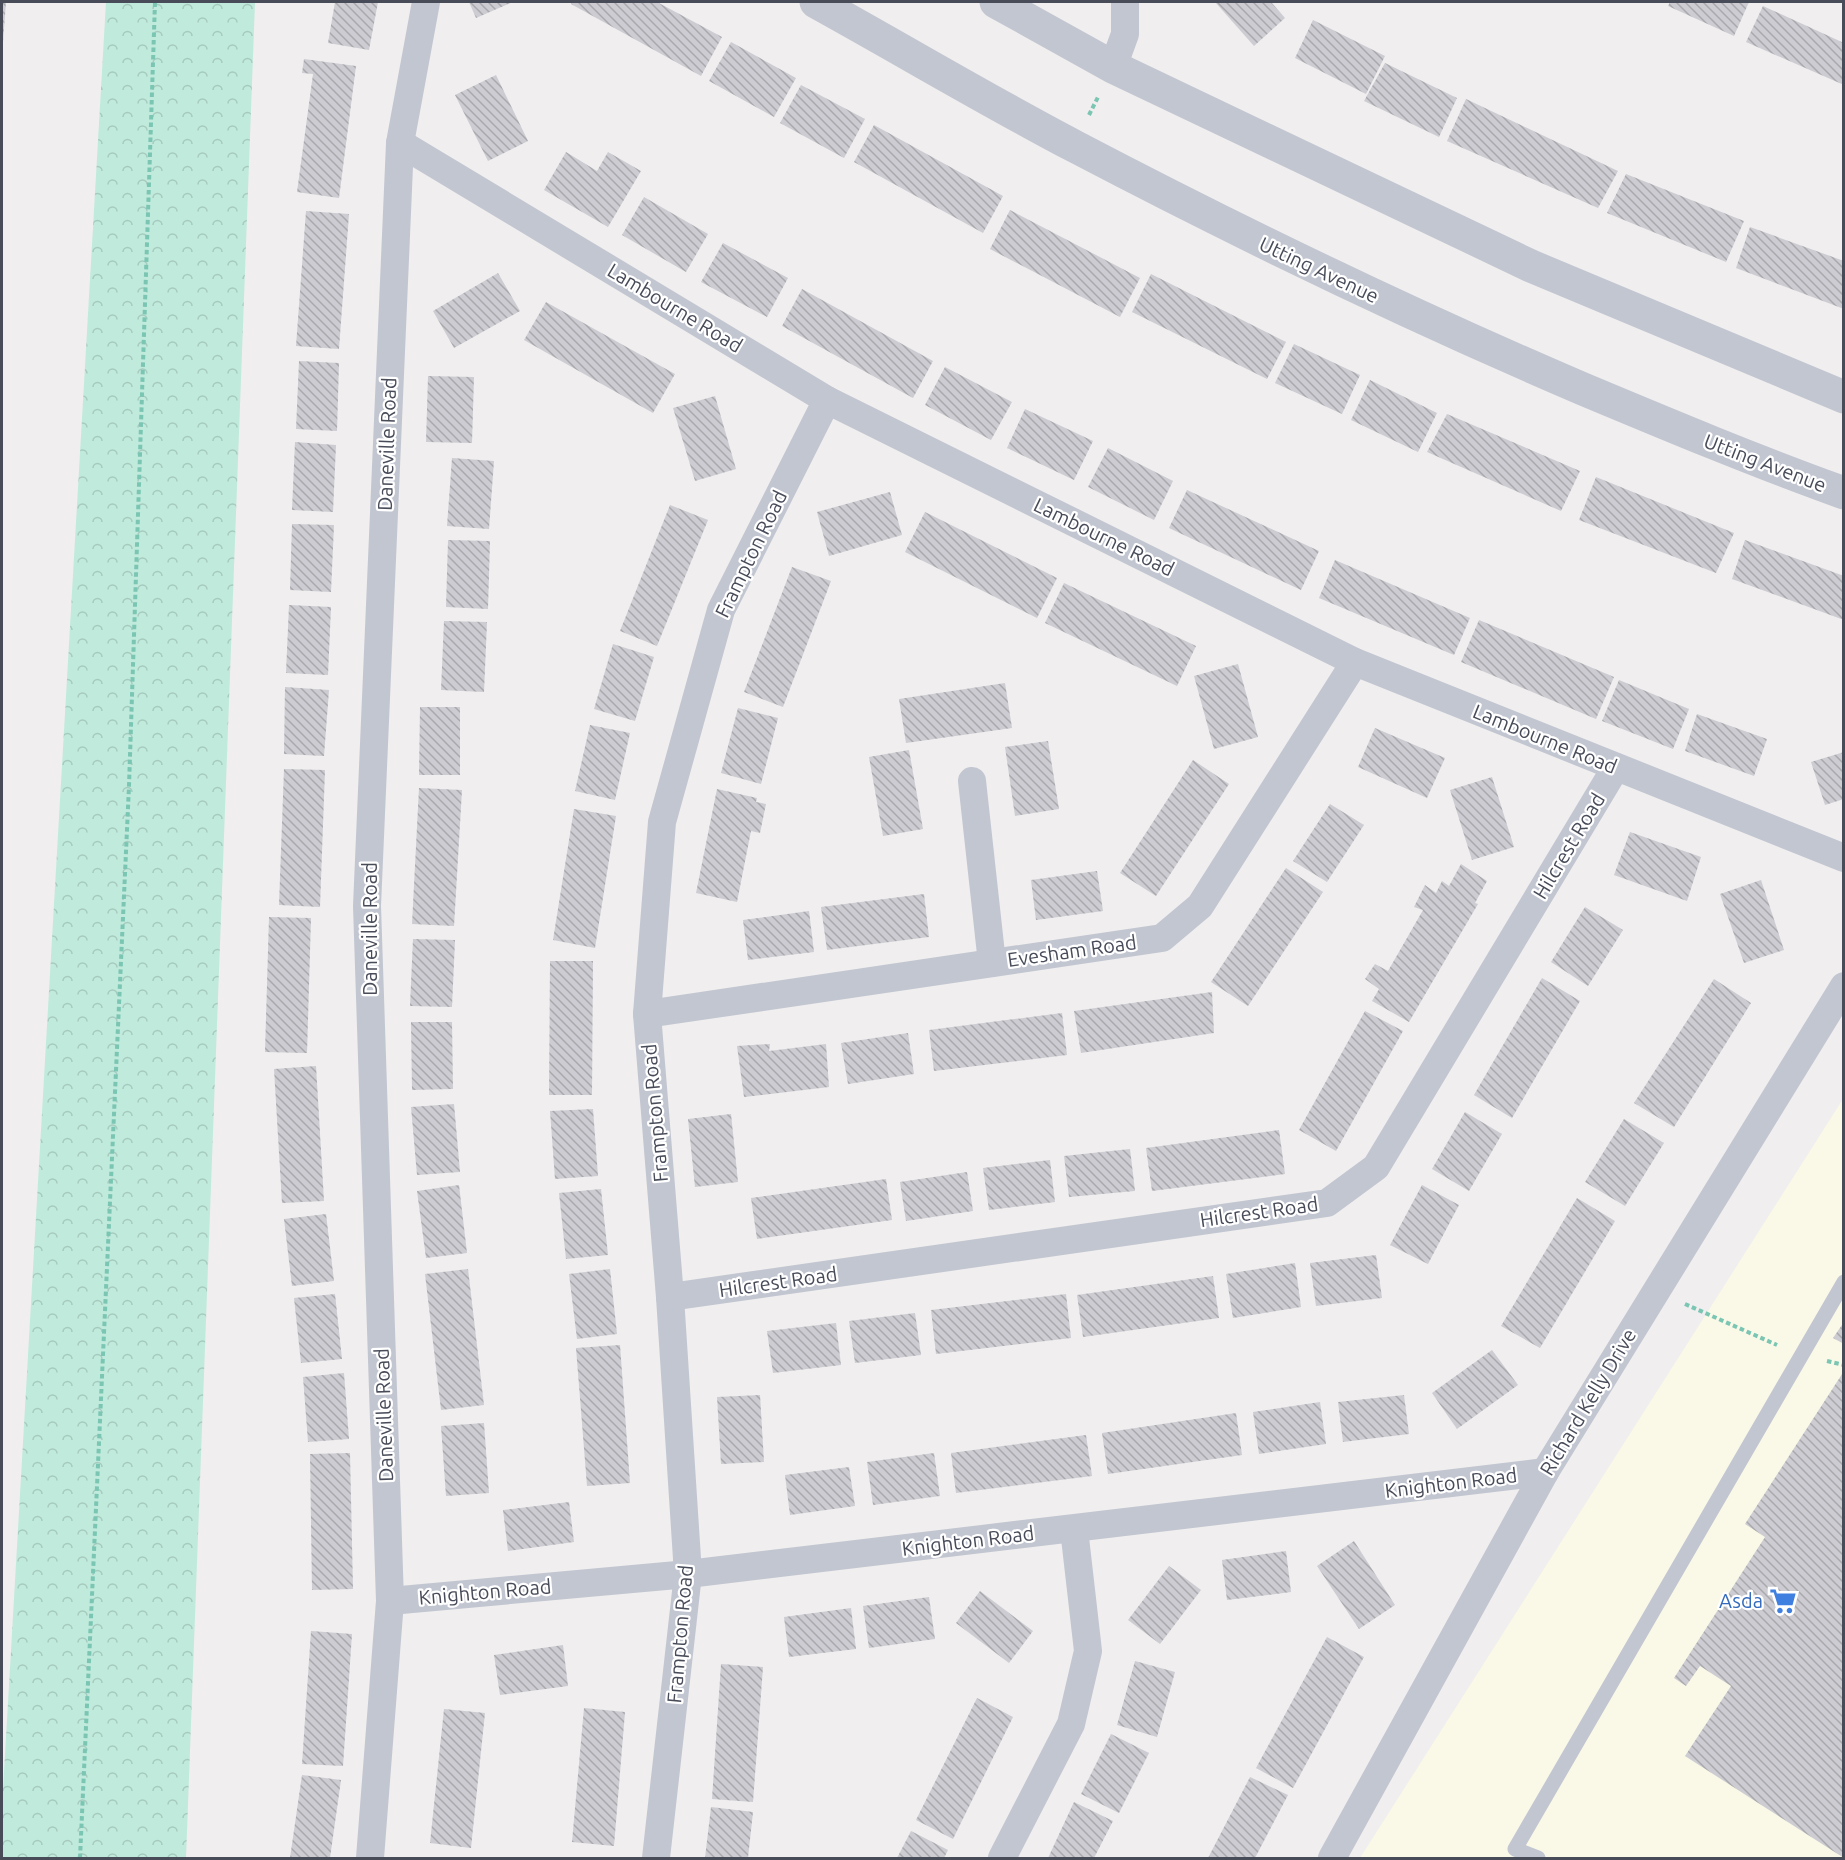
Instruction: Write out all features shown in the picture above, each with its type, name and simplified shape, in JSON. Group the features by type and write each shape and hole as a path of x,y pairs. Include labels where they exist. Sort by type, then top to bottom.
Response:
{"street":[{"name":"Daneville Road","path":"370,1858 390,1601 367,906 400,143 426,2"},
{"name":"Utting Avenue","path":"816,2 1073,145 1261,242 1456,334 1782,471 1844,493"},
{"path":"996,2 1113,67 1531,266 1844,397"},
{"path":"1113,67 1125,34 1125,2"},
{"name":"Lambourne Road","path":"400,143 827,400 1355,662 1844,858"},
{"name":"Frampton Road","path":"656,1858 688,1574 670,1297 647,1014 662,822 721,610 827,400"},
{"name":"Evesham Road","path":"647,1014 1162,938 1200,906 1355,662"},
{"name":"Hilcrest Road","path":"670,1297 1327,1203 1376,1167 1616,767"},
{"path":"972,781 992,963"},
{"name":"Richard Kelly Drive","path":"1332,1858 1545,1472 1844,986"},
{"name":"Knighton Road","path":"390,1601 688,1574 1545,1472"},
{"path":"1002,1858 1071,1724 1088,1651 1074,1529"}],"lane":[{"path":"1538,1858 1515,1849 1844,1282"}],"path":[{"path":"80,1858 129,786 155,2"},
{"path":"1073,145 1113,67"},
{"path":"1656,1290 1800,1355 1844,1365"}],"shaded area":[{"path":"1843,1099 1843,1858 1360,1858"}],"green space":[{"path":"106,2 255,2 186,1858 2,1858 2,1807"}],"building":[{"path":"2,2 6,2 3,42 2,42"},
{"path":"335,2 378,2 369,50 328,43"},
{"path":"469,2 513,2 476,18"},
{"path":"572,2 657,2 722,37 701,76 571,4"},
{"path":"1215,2 1271,2 1285,18 1254,46"},
{"path":"1670,2 1749,2 1734,36 1668,6"},
{"path":"1763,6 1844,43 1844,85 1746,42"},
{"path":"1313,20 1385,56 1366,94 1295,58"},
{"path":"731,42 796,78 774,117 709,81"},
{"path":"304,59 356,66 339,198 297,192 313,74 302,73"},
{"path":"1385,63 1457,98 1439,137 1364,101"},
{"path":"496,75 528,141 488,161 455,95"},
{"path":"801,85 865,119 844,158 780,123"},
{"path":"1466,99 1618,171 1598,208 1447,141"},
{"path":"874,125 1003,196 983,233 854,162"},
{"path":"566,152 597,171 608,152 641,171 608,227 544,190"},
{"path":"1626,174 1744,221 1726,262 1607,213"},
{"path":"644,197 708,234 686,272 622,235"},
{"path":"1010,210 1140,278 1120,317 990,249"},
{"path":"306,211 349,214 339,349 296,346"},
{"path":"1750,227 1844,261 1844,309 1736,268"},
{"path":"723,243 788,278 767,317 701,282"},
{"path":"498,273 520,311 454,348 433,311"},
{"path":"1151,274 1286,342 1267,379 1132,312"},
{"path":"802,289 933,361 913,398 782,326"},
{"path":"546,302 675,374 653,413 524,340"},
{"path":"1294,344 1360,375 1342,414 1275,383"},
{"path":"299,361 339,363 337,431 296,429"},
{"path":"945,367 1012,402 991,440 925,405"},
{"path":"428,376 474,377 472,443 426,442"},
{"path":"1370,380 1437,413 1418,452 1351,420"},
{"path":"715,396 736,469 695,481 673,408"},
{"path":"1025,409 1093,441 1074,480 1007,448"},
{"path":"1447,414 1580,471 1561,511 1427,452"},
{"path":"295,442 336,445 333,512 292,510"},
{"path":"1108,448 1173,481 1154,520 1088,487"},
{"path":"452,458 494,461 489,529 447,526"},
{"path":"1596,477 1734,533 1716,573 1579,520"},
{"path":"1187,490 1319,551 1301,590 1169,528"},
{"path":"890,492 902,535 829,556 817,512"},
{"path":"670,505 708,520 657,646 620,631"},
{"path":"925,512 1057,578 1037,618 905,552"},
{"path":"292,524 334,525 331,592 290,590"},
{"path":"448,540 490,541 488,609 446,607"},
{"path":"1745,540 1844,576 1844,620 1732,579"},
{"path":"1335,560 1470,618 1454,655 1319,598"},
{"path":"792,567 831,581 783,707 744,692"},
{"path":"1064,583 1196,646 1177,686 1045,623"},
{"path":"289,605 331,607 328,675 286,673"},
{"path":"1479,620 1614,677 1596,719 1461,662"},
{"path":"444,621 487,622 484,692 441,690"},
{"path":"613,644 654,657 635,721 594,709"},
{"path":"1238,664 1258,737 1214,749 1194,676"},
{"path":"1619,680 1689,709 1673,749 1602,721"},
{"path":"1005,683 1012,728 906,743 899,699"},
{"path":"285,687 329,690 324,756 284,754"},
{"path":"420,707 460,707 460,775 419,775"},
{"path":"738,708 778,718 761,784 721,773"},
{"path":"1697,714 1767,739 1754,776 1685,751"},
{"path":"590,725 630,733 615,800 575,791"},
{"path":"1375,728 1445,758 1427,798 1358,767"},
{"path":"1048,741 1059,809 1015,816 1005,747"},
{"path":"909,750 923,829 883,836 869,757"},
{"path":"1844,752 1844,799 1825,805 1811,762"},
{"path":"1193,760 1229,784 1156,896 1120,873"},
{"path":"284,769 325,770 320,907 279,905"},
{"path":"1492,777 1514,847 1472,860 1450,790"},
{"path":"419,788 462,790 454,926 412,924"},
{"path":"717,789 757,798 756,802 766,804 760,833 751,831 737,902 696,893"},
{"path":"1330,804 1364,825 1327,882 1293,861"},
{"path":"574,809 616,816 595,948 553,940"},
{"path":"1630,832 1701,857 1687,901 1614,875"},
{"path":"1461,864 1487,881 1475,903 1478,904 1409,1022 1372,1001 1379,989 1365,979 1375,964 1388,971 1423,910 1414,907 1425,885 1436,893 1442,881 1449,886"},
{"path":"1286,868 1323,892 1248,1006 1211,982"},
{"path":"1097,871 1103,911 1036,920 1031,880"},
{"path":"1761,880 1784,950 1744,963 1720,894"},
{"path":"924,894 929,937 827,950 821,907"},
{"path":"1585,907 1623,930 1588,986 1551,962"},
{"path":"809,911 814,952 748,960 743,920"},
{"path":"269,917 311,918 307,1053 265,1052"},
{"path":"413,939 455,940 452,1007 410,1006"},
{"path":"550,961 593,961 592,1095 549,1095"},
{"path":"1542,978 1580,1001 1512,1118 1474,1095"},
{"path":"1714,979 1751,1003 1674,1127 1634,1103"},
{"path":"1212,992 1214,1033 1081,1053 1074,1011"},
{"path":"1365,1011 1403,1031 1336,1151 1299,1130"},
{"path":"1062,1013 1067,1055 934,1071 929,1030"},
{"path":"411,1022 452,1022 453,1089 412,1090"},
{"path":"908,1033 914,1074 848,1084 841,1043"},
{"path":"770,1044 769,1051 826,1044 829,1087 744,1097 737,1046"},
{"path":"316,1066 324,1201 282,1203 274,1069"},
{"path":"454,1104 460,1172 417,1175 411,1107"},
{"path":"593,1109 598,1176 555,1179 550,1111"},
{"path":"1465,1112 1502,1134 1469,1191 1432,1169"},
{"path":"731,1114 738,1182 695,1187 688,1119"},
{"path":"1624,1119 1664,1143 1625,1206 1585,1182"},
{"path":"1279,1130 1285,1174 1152,1191 1146,1148"},
{"path":"1130,1149 1135,1191 1069,1197 1064,1156"},
{"path":"1050,1160 1055,1202 989,1210 983,1168"},
{"path":"967,1172 973,1211 906,1221 900,1182"},
{"path":"886,1179 892,1220 757,1239 751,1198"},
{"path":"459,1185 467,1253 426,1258 417,1191"},
{"path":"1422,1185 1459,1205 1428,1264 1390,1245"},
{"path":"601,1189 608,1255 566,1259 559,1193"},
{"path":"1577,1198 1615,1221 1540,1348 1501,1326"},
{"path":"326,1214 334,1281 292,1286 284,1219"},
{"path":"1376,1255 1382,1298 1316,1306 1310,1263"},
{"path":"1295,1263 1301,1307 1233,1318 1226,1274"},
{"path":"468,1269 484,1405 441,1410 425,1274"},
{"path":"610,1269 617,1334 577,1339 569,1274"},
{"path":"1213,1276 1219,1318 1083,1337 1077,1295"},
{"path":"335,1294 342,1359 301,1363 294,1298"},
{"path":"1066,1294 1071,1338 936,1354 931,1310"},
{"path":"915,1313 921,1355 855,1363 849,1321"},
{"path":"1844,1322 1844,1344 1833,1338"},
{"path":"836,1323 841,1365 773,1373 767,1331"},
{"path":"620,1345 630,1483 587,1486 576,1348"},
{"path":"1492,1350 1518,1385 1457,1429 1432,1393"},
{"name":"Asda","path":"1844,1371 1844,1858 1685,1756 1731,1686 1700,1666 1686,1686 1674,1678 1765,1537 1745,1524"},
{"path":"344,1373 349,1439 308,1442 303,1377"},
{"path":"760,1395 764,1462 721,1464 717,1397"},
{"path":"1404,1395 1409,1434 1343,1442 1338,1402"},
{"path":"1320,1402 1326,1444 1259,1454 1253,1412"},
{"path":"1236,1413 1242,1455 1108,1474 1102,1433"},
{"path":"484,1423 489,1493 446,1496 441,1426"},
{"path":"1086,1435 1092,1476 956,1493 951,1453"},
{"path":"350,1453 353,1589 312,1590 310,1454"},
{"path":"934,1453 940,1496 873,1505 867,1462"},
{"path":"849,1467 855,1506 790,1515 785,1475"},
{"path":"569,1502 574,1542 508,1551 503,1510"},
{"path":"1354,1541 1395,1605 1359,1629 1317,1566"},
{"path":"1286,1551 1291,1592 1227,1600 1222,1560"},
{"path":"1169,1566 1201,1590 1160,1644 1128,1620"},
{"path":"980,1591 1033,1631 1009,1663 956,1623"},
{"path":"929,1597 935,1639 869,1648 863,1606"},
{"path":"851,1608 856,1649 789,1657 784,1617"},
{"path":"311,1631 352,1634 343,1766 302,1764"},
{"path":"1327,1637 1364,1657 1293,1788 1256,1768"},
{"path":"563,1645 568,1686 500,1695 494,1655"},
{"path":"1135,1661 1175,1672 1157,1737 1117,1725"},
{"path":"721,1664 763,1667 753,1802 712,1799"},
{"path":"977,1698 1013,1717 953,1839 916,1820"},
{"path":"584,1708 625,1712 614,1846 572,1842"},
{"path":"444,1709 485,1713 471,1848 430,1843"},
{"path":"1111,1734 1149,1753 1119,1813 1081,1794"},
{"path":"302,1775 341,1780 330,1858 290,1858"},
{"path":"1250,1777 1288,1795 1255,1858 1208,1858"},
{"path":"1074,1802 1113,1821 1094,1858 1048,1858"},
{"path":"711,1807 753,1812 748,1858 705,1858"},
{"path":"911,1831 948,1850 944,1858 897,1858"}],"place":[{"name":"Asda","path":"1783,1601"}]}
